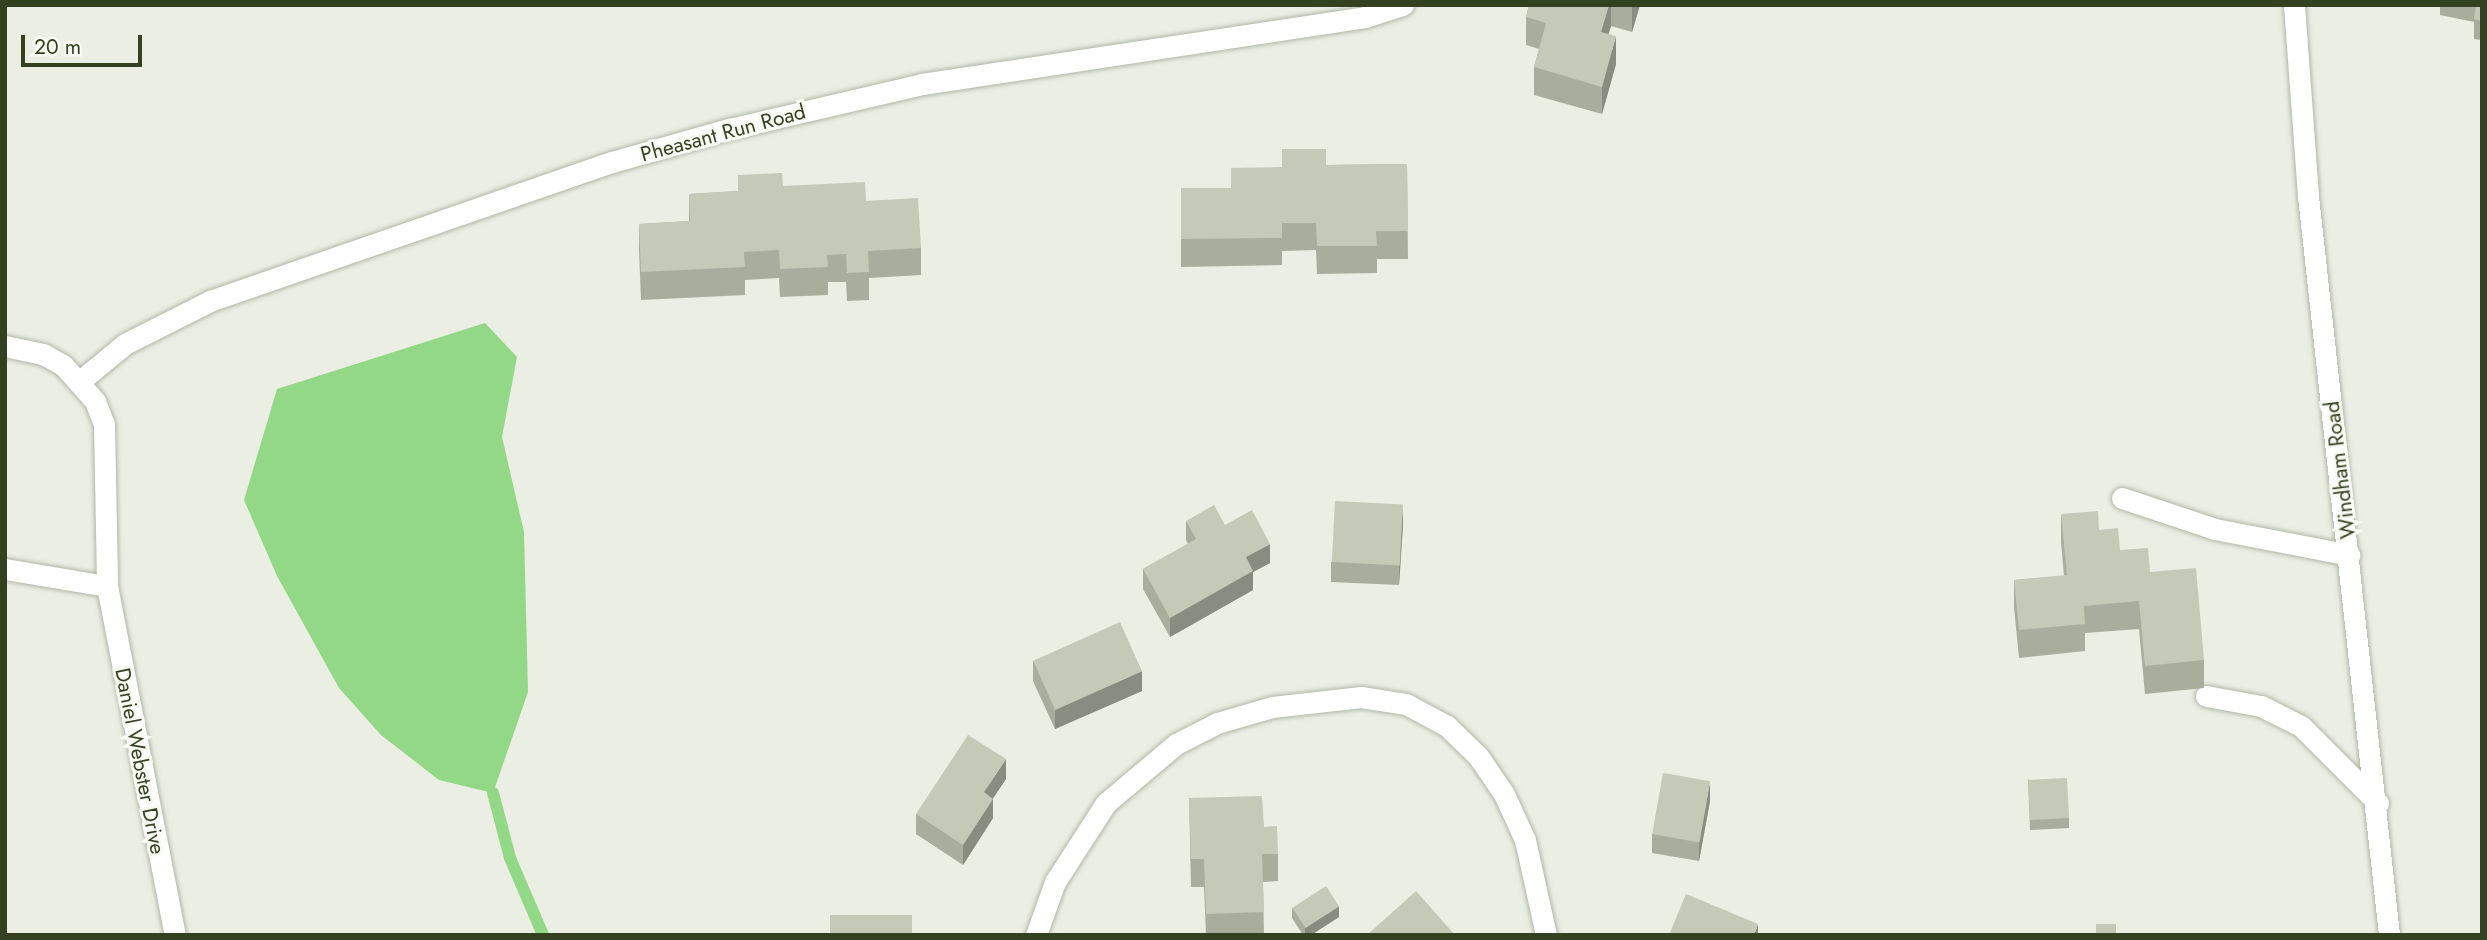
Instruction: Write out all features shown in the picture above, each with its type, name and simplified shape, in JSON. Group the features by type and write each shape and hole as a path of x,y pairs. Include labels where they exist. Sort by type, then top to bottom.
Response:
{"street":[{"name":"Pheasant Run Road","path":"80,381 125,344 210,301 612,162 729,129 922,84 1365,17 1403,5"},
{"name":"Windham Road","path":"2294,5 2308,196 2378,803 2389,935"},
{"name":"Daniel Webster Drive","path":"5,346 43,354 80,381 95,401 108,449 104,522 107,586 175,935"},
{"path":"2122,498 2215,529 2350,555"},
{"path":"5,569 107,586"},
{"path":"2206,695 2261,706 2301,726 2378,803"},
{"path":"1036,935 1055,882 1106,803 1176,744 1217,723 1272,707 1361,697 1406,704 1447,726 1478,756 1504,794 1525,839 1546,935"}],"shaded area":[{"path":"485,323 517,357 502,437 524,532 528,692 493,793 439,780 381,735 339,688 277,576 244,500 277,389"}],"building":[{"path":"1529,5 1609,5 1601,32 1616,36 1602,87 1534,67 1546,23 1526,17"},
{"path":"2476,5 2482,5 2482,21 2474,19"},
{"path":"1282,149 1326,149 1326,165 1407,164 1408,231 1376,231 1377,246 1317,246 1316,223 1282,223 1282,238 1181,239 1181,188 1231,188 1231,168 1282,167"},
{"path":"782,173 783,186 865,182 866,201 918,198 921,248 868,251 869,272 847,273 846,254 827,255 828,267 780,269 779,250 744,252 745,267 641,272 639,224 690,221 689,194 738,191 738,175"},
{"path":"1335,501 1403,505 1400,565 1332,562"},
{"path":"1214,505 1225,525 1252,510 1270,544 1246,557 1253,571 1170,618 1143,569 1196,539 1186,521"},
{"path":"2098,511 2099,530 2118,528 2120,550 2148,548 2150,572 2196,568 2204,660 2145,666 2139,601 2084,606 2085,624 2019,630 2014,580 2067,575 2061,514"},
{"path":"1120,622 1142,671 1055,710 1033,661"},
{"path":"968,735 1006,759 984,792 993,799 963,845 916,814"},
{"path":"1663,773 1710,781 1700,842 1652,834"},
{"path":"2067,778 2069,818 2030,820 2028,780"},
{"path":"1262,796 1264,827 1277,826 1278,854 1262,854 1264,912 1206,914 1204,859 1191,859 1189,798"},
{"path":"1326,886 1339,906 1306,928 1292,908"},
{"path":"1416,891 1455,935 1367,935"},
{"path":"1686,894 1758,924 1754,935 1669,935"},
{"path":"830,915 912,915 912,935 830,935"},
{"path":"2096,924 2116,924 2116,935 2096,935"}],"waterway":[{"path":"493,793 510,858 543,935"}]}
